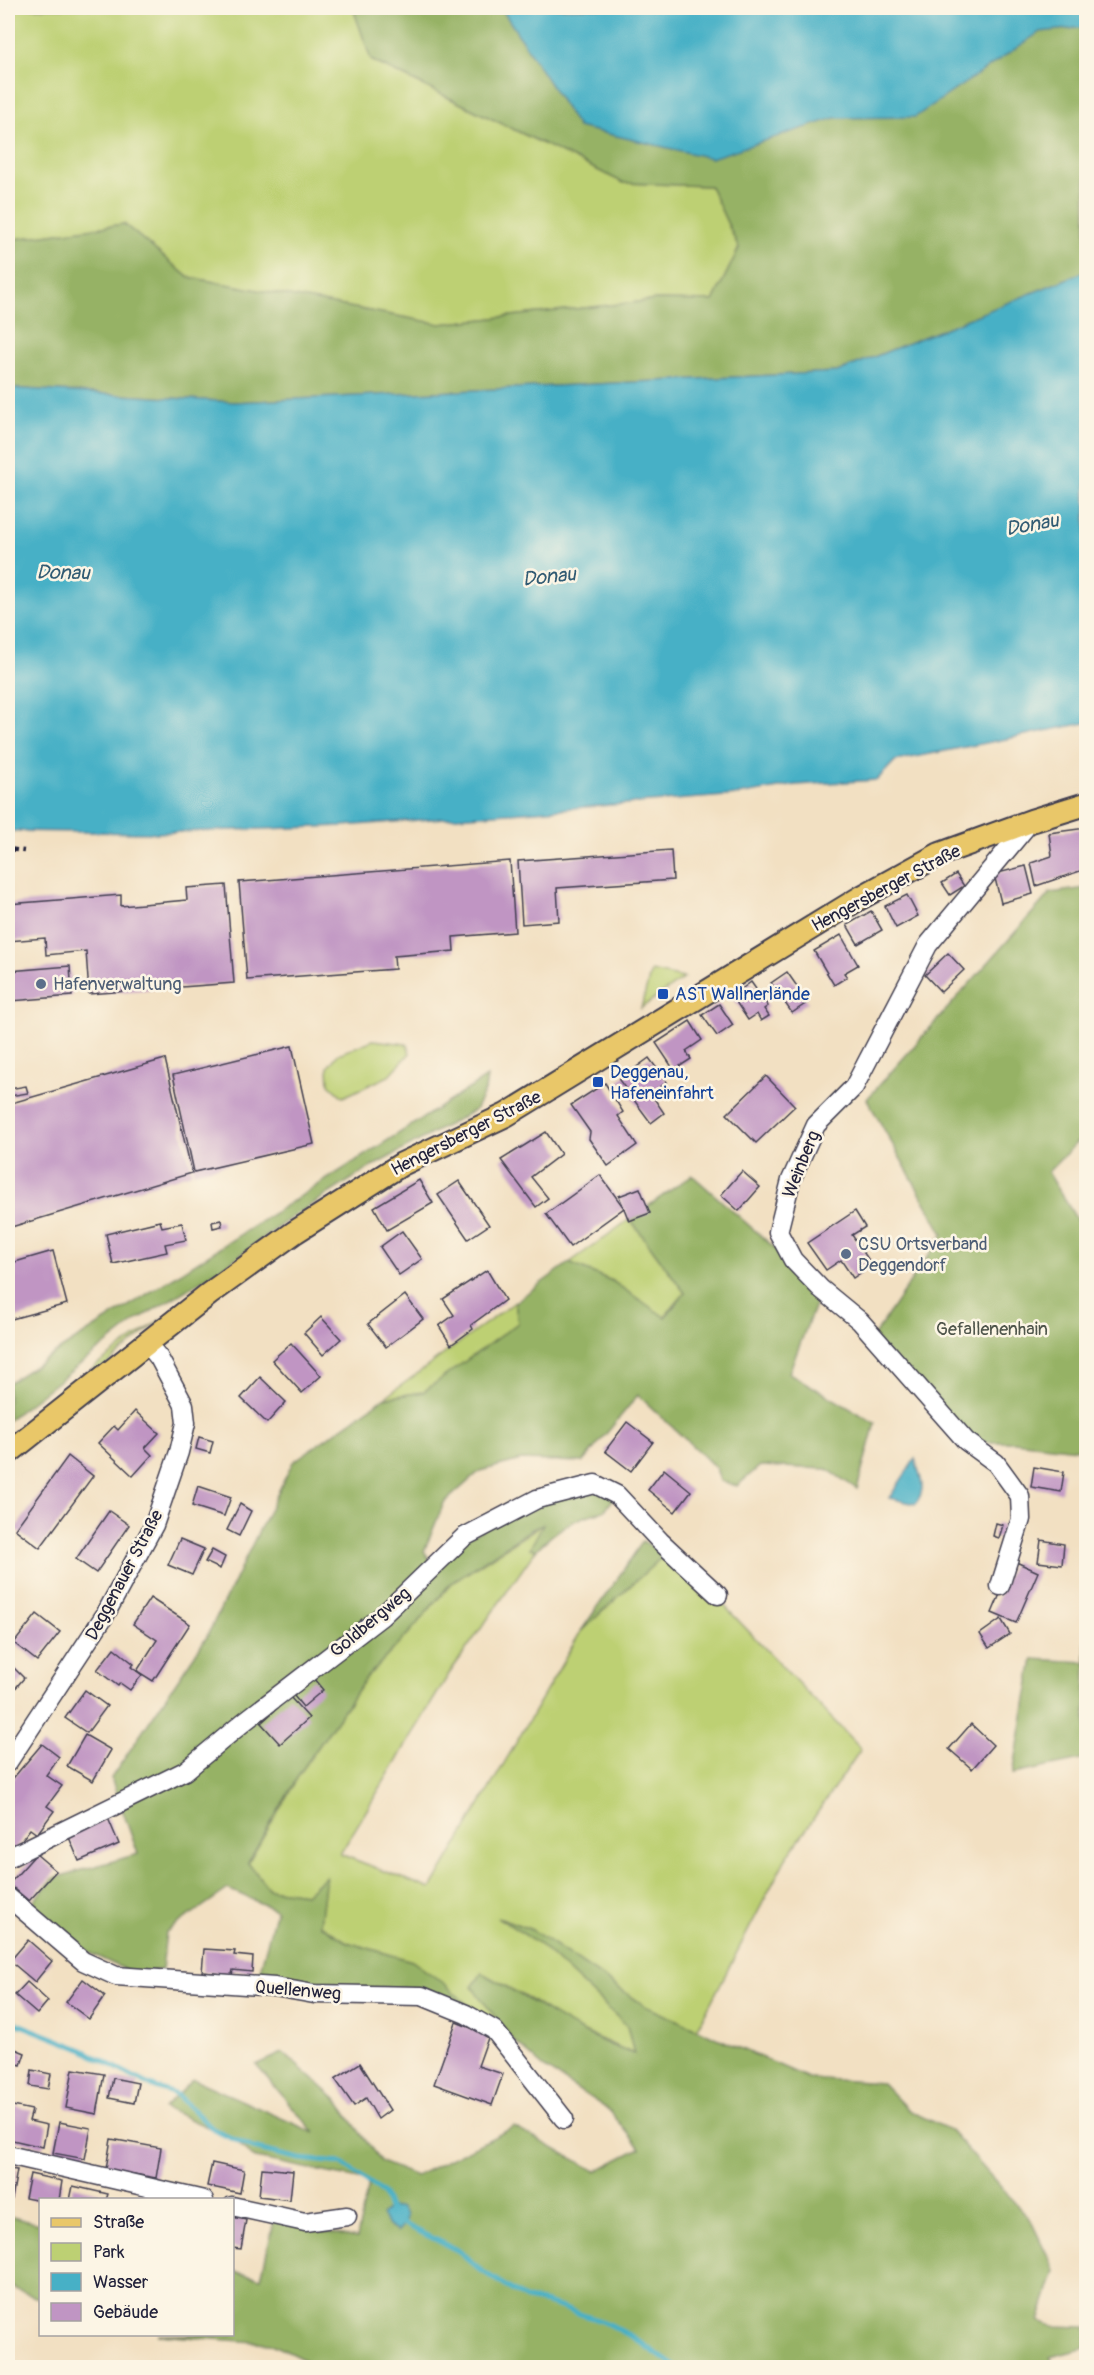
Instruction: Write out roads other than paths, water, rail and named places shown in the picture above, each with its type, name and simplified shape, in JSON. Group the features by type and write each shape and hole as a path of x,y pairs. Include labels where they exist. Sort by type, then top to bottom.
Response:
{"main road":[{"name":"Hengersberger Straße","path":"8,1453 146,1342 295,1232 402,1164 507,1115 860,898 940,854 1031,820 1086,804"}],"street":[{"name":"Weinberg","path":"1000,1586 1021,1519 1020,1496 996,1463 966,1441 860,1321 821,1289 793,1260 778,1232 790,1180 816,1125 854,1087 928,945 1031,820"},
{"name":"Deggenauer Straße","path":"8,1762 105,1615 154,1525 179,1452 186,1423 184,1404 159,1358 146,1342"},
{"name":"Goldbergweg","path":"8,1858 185,1771 245,1721 382,1616 464,1537 537,1499 595,1484 617,1495 660,1541 718,1595"},
{"name":"Quellenweg","path":"8,1897 83,1961 116,1976 275,1987 314,1994 422,1996 466,2014 494,2030 564,2119"},
{"path":"8,2156 199,2198"},
{"path":"234,2206 305,2222 347,2216"}],"water":[{"path":"501,8 1086,8 1086,27 1040,32 915,117 835,118 711,158 578,127"},
{"name":"Donau","path":"1086,271 1086,723 895,761 877,780 796,785 738,795 343,826 153,833 8,831 8,388 235,402 837,372"},
{"path":"915,1459 922,1488 915,1504 889,1498"},
{"path":"389,2208 401,2208 406,2215 405,2224 398,2232 388,2226 382,2215"}],"waterway":[{"path":"8,2017 18,2024 79,2048 145,2083 177,2095 214,2130 253,2148 300,2159 341,2163 383,2193 391,2214"},
{"path":"400,2222 459,2251 482,2271 526,2299 547,2303 604,2322 631,2336 677,2368"}],"railway":[{"path":"8,849 24,851"}],"place":[{"name":"Hafenverwaltung","path":"41,984"},
{"name":"AST Wallnerlände","path":"663,994"},
{"name":"Deggenau, Hafeneinfahrt","path":"598,1082"},
{"name":"CSU Ortsverband Deggendorf","path":"846,1254"}],"park label":[{"name":"Gefallenenhain","path":"992,1329"}]}
